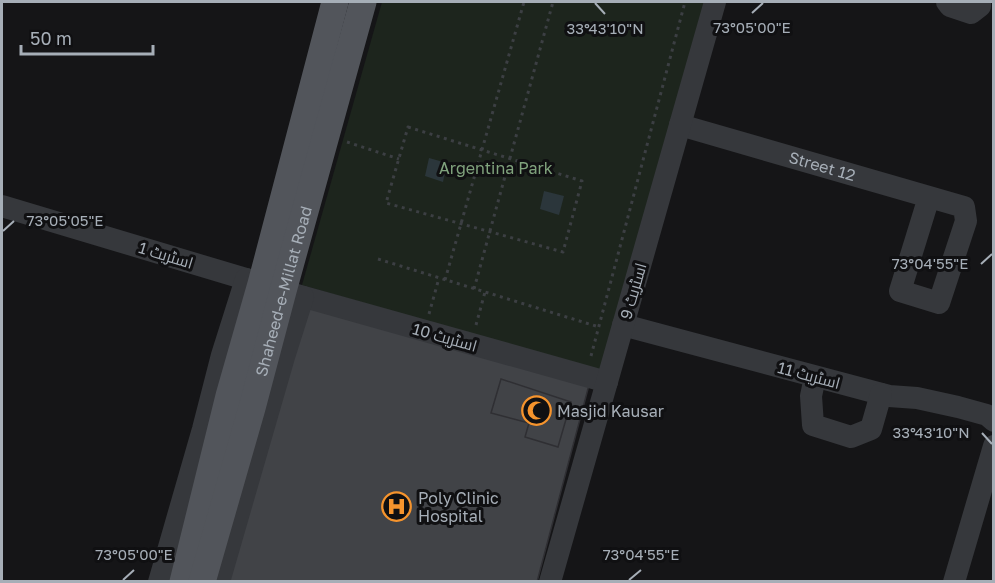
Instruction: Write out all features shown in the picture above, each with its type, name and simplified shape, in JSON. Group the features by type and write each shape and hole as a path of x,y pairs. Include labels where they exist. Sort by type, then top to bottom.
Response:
{"main road":[{"name":"Shaheed-e-Millat Road","path":"202,582 252,408 273,288 335,2"},
{"name":"Shaheed-e-Millat Road","path":"183,582 229,396 273,288 326,135 363,2"}],"street":[{"name":"اسٹریٹ 9","path":"550,582 715,2"},
{"path":"947,2 950,6 971,13 980,6 980,2"},
{"name":"Street 12","path":"680,125 964,207 966,221 939,303 900,291 929,197"},
{"name":"اسٹریٹ 1","path":"2,206 273,288"},
{"name":"اسٹریٹ 10","path":"273,288 607,382"},
{"name":"Shaheed-e-Millat Road","path":"159,582 222,355 273,288"},
{"name":"Shaheed-e-Millat Road","path":"219,582 284,357 273,288"},
{"name":"اسٹریٹ 11","path":"623,326 885,395 917,398 958,407 987,415 993,422"},
{"path":"815,377 811,396 813,425 852,437 871,429 885,395"},
{"path":"954,582 993,446"}],"path":[{"path":"445,280 524,2"},
{"path":"474,289 552,2"},
{"path":"590,360 685,2"},
{"path":"408,127 482,150 582,182 563,252 386,203 408,127"},
{"path":"326,135 399,159"},
{"path":"378,259 599,327"},
{"path":"424,331 439,278"},
{"path":"470,344 485,292"}],"green space":[{"name":"Argentina Park","path":"382,2 706,2 601,372 302,285"}],"shaded area":[{"path":"429,158 447,163 443,182 425,176"},
{"path":"544,191 564,196 559,215 540,209"}],"building":[{"path":"307,307 589,385 537,582 228,582"},
{"name":"Masjid Kausar","path":"501,379 571,402 558,447 525,437 529,423 491,413"}],"place":[{"name":"Masjid Kausar","path":"536,411"},
{"name":"Poly Clinic Hospital","path":"397,507"}]}
